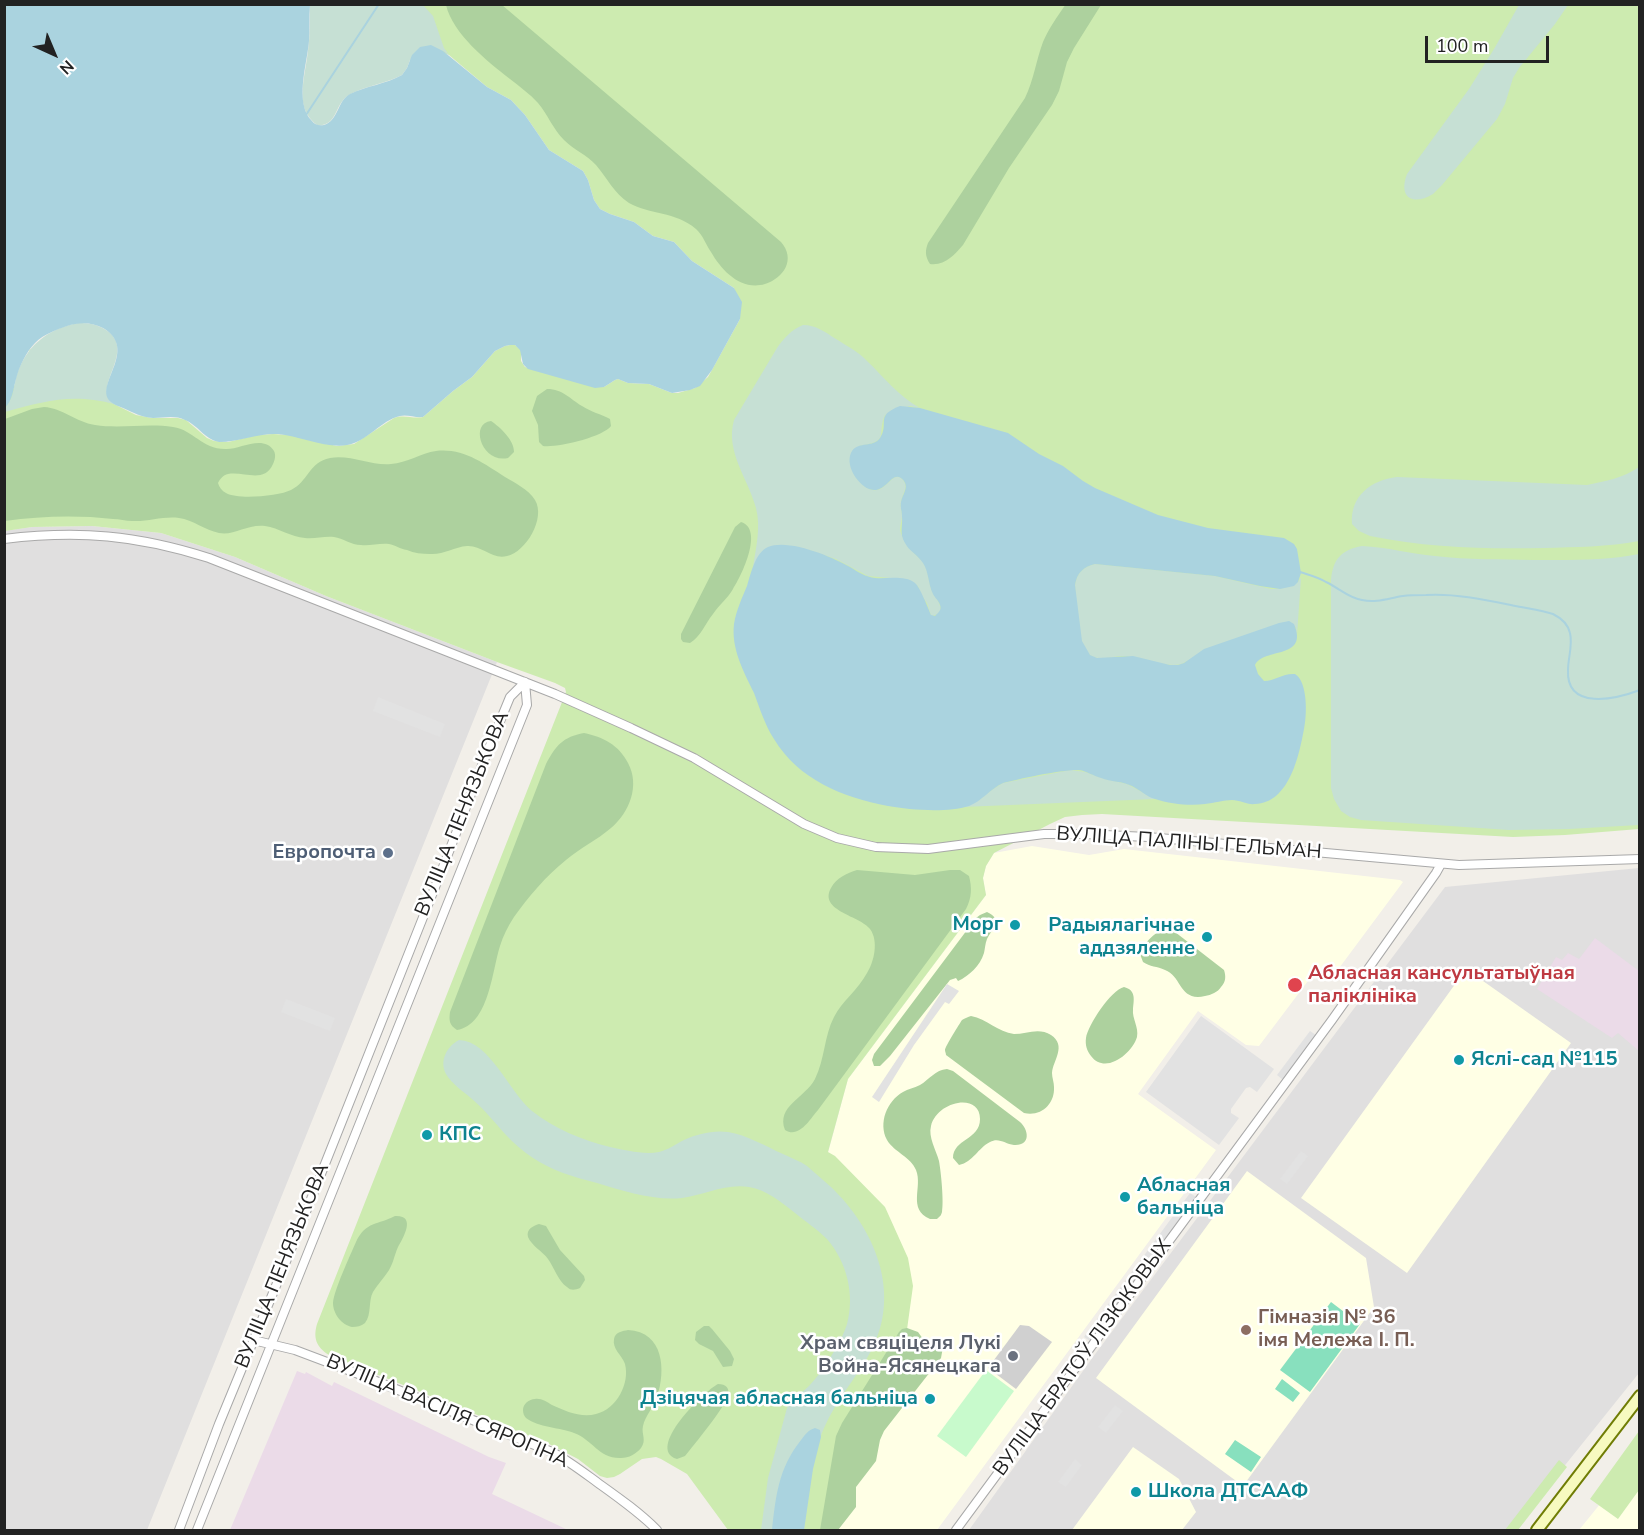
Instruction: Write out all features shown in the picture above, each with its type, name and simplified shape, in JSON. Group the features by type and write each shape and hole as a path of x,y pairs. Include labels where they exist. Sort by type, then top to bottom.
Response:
{"main road":[{"path":"1537,1530 1640,1396"}],"street":[{"name":"ВУЛІЦА ПАЛІНЫ ГЕЛЬМАН","path":"4,539 92,534 175,547 209,558 525,682 694,758 804,824 837,838 876,847 928,849 1044,834 1083,834 1148,837 1459,865 1640,859"},
{"name":"ВУЛІЦА ПЕНЯЗЬКОВА","path":"179,1530 219,1424 492,739 510,697 525,682"},
{"name":"ВУЛІЦА ПЕНЯЗЬКОВА","path":"197,1530 527,705 525,682"},
{"name":"ВУЛІЦА БРАТОЎ ЛІЗЮКОВЫХ","path":"956,1530 1332,1020 1441,864"},
{"name":"ВУЛІЦА ВАСІЛЯ СЯРОГІНА","path":"253,1340 295,1350 356,1372 552,1452 632,1508 657,1530"}],"shaded area":[{"path":"310,5 423,5 433,16 444,48 449,55 443,51 410,60 402,75 351,94 342,102 332,120 323,125 317,125 306,112 303,96"},
{"path":"1519,5 1568,5 1519,68 1497,119 1433,194 1426,198 1409,198 1404,189 1407,174 1469,89"},
{"path":"78,323 99,326 115,339 116,358 107,388 108,397 114,404 72,399 46,402 5,412 20,366 32,348 47,335"},
{"path":"803,325 820,329 857,352 898,392 920,408 910,406 885,415 879,439 859,446 855,476 872,490 885,486 898,477 905,483 900,530 908,546 926,567 931,588 940,606 938,614 932,616 918,586 902,579 868,576 836,559 809,550 757,559 753,567 758,538 757,515 735,454 732,432 734,420 780,344 791,332"},
{"path":"1639,467 1639,541 1603,546 1457,547 1370,536 1359,531 1352,524 1355,505 1364,491 1379,482 1397,477 1587,485 1621,476"},
{"path":"92,526 161,533 235,557 326,596 497,662 147,1530 5,1530 4,531 32,527"},
{"path":"1362,546 1426,555 1484,559 1586,560 1639,554 1639,825 1509,830 1361,820 1341,811 1331,788 1331,580 1339,557 1349,550"},
{"path":"1095,564 1215,576 1271,589 1280,589 1298,582 1301,578 1297,635 1296,627 1176,665 1161,664 1130,656 1096,658 1088,653 1081,640 1075,585 1081,571"},
{"path":"378,697 445,724 440,737 373,711"},
{"path":"1071,770 1127,784 1155,799 962,807 973,803 1003,783"},
{"path":"1032,846 1089,855 1124,849 1403,882 1331,979 1317,969 1259,1046 1246,1045 1198,1011 1138,1094 1216,1150 937,1530 834,1530 828,1153 848,1079 986,895 983,878 986,866 994,853"},
{"path":"1639,868 1639,1373 1513,1530 969,1530 1093,1357 1445,887"},
{"path":"1595,938 1639,971 1639,1051 1618,1033 1612,1038 1537,989 1556,957 1562,960 1568,953 1579,959"},
{"path":"1466,969 1571,1043 1407,1273 1301,1198"},
{"path":"947,984 959,991 949,1004 945,1002 914,1045 879,1102 872,1097"},
{"path":"286,999 335,1018 330,1031 281,1012"},
{"path":"1201,1016 1274,1069 1257,1092 1250,1087 1246,1088 1231,1109 1231,1113 1239,1118 1219,1145 1146,1092"},
{"path":"1310,1031 1316,1035 1283,1080 1277,1075"},
{"path":"459,1040 470,1043 490,1058 532,1111 569,1133 610,1147 647,1153 662,1151 705,1133 728,1132 742,1136 807,1166 831,1187 860,1222 879,1263 884,1285 884,1307 880,1329 871,1351 834,1408 824,1428 813,1465 804,1530 761,1530 768,1478 787,1408 791,1401 820,1373 836,1348 847,1324 850,1302 848,1279 834,1248 819,1232 784,1205 756,1189 740,1186 682,1198 650,1197 576,1177 540,1162 512,1141 446,1074 443,1064 445,1054"},
{"path":"1301,1151 1308,1156 1287,1184 1280,1179"},
{"path":"1247,1171 1366,1258 1374,1307 1243,1486 1096,1378"},
{"path":"1190,1193 1196,1197 1090,1341 1084,1337"},
{"path":"1020,1325 1029,1326 1052,1342 1016,1389 988,1368"},
{"path":"297,1371 305,1374 306,1372 332,1386 334,1382 489,1457 506,1463 492,1494 568,1530 230,1530"},
{"path":"1115,1405 1123,1411 1106,1433 1098,1427"},
{"path":"1133,1447 1179,1479 1196,1512 1182,1530 1072,1530"},
{"path":"1639,1456 1639,1530 1579,1530"},
{"path":"1075,1459 1082,1465 1066,1487 1058,1482"}],"green space":[{"path":"1066,4 1101,5 1067,62 1059,91 1052,105 1009,168 963,245 945,262 930,264 926,254 928,243 1025,98 1043,42"},
{"path":"310,5 1639,5 1639,829 1513,837 1102,814 1065,817 994,853 986,866 983,878 986,895 848,1079 828,1152 835,1156 885,1207 908,1258 913,1286 905,1344 834,1530 728,1530 687,1474 661,1459 656,1457 642,1459 614,1477 600,1476 578,1459 549,1444 329,1355 321,1349 317,1342 315,1334 317,1324 566,692 565,688 326,596 235,557 161,533 92,526 32,527 5,531 5,408 30,349 114,404 136,415 186,420 207,438 228,442 257,435 273,434 289,435 337,446 354,444 394,418 423,417 472,377 495,351 510,345 515,345 521,350 521,361 525,367 604,387 618,379 628,383 649,384 678,393 695,388 708,377 740,319 734,288 692,261 674,242 653,236 634,222 600,209 594,200 583,171 549,150 525,115 511,100 487,87 449,55"},
{"path":"446,5 502,5 781,242 788,255 786,267 782,273 765,284 748,285 740,282 721,266 701,234 688,223 629,203 615,190 592,161 560,136 535,100 472,46 456,26"},
{"path":"547,389 562,393 585,408 610,419 611,426 599,434 579,441 543,446 539,442 538,425 532,411 537,396"},
{"path":"44,407 95,425 173,427 218,448 227,449 258,443 270,446 275,453 275,459 264,474 228,474 223,476 218,483 225,492 240,496 268,495 291,490 317,464 330,458 391,464 436,451 464,454 481,462 529,493 538,507 536,525 521,548 502,557 472,546 435,554 421,554 389,544 361,545 334,537 300,537 265,526 219,533 179,518 130,521 59,517 5,521 5,419"},
{"path":"491,421 512,443 514,452 508,458 491,455 485,449 480,435 481,428 484,423"},
{"path":"741,522 748,526 751,543 741,574 731,592 697,637 690,643 683,642 681,634 735,527"},
{"path":"584,733 610,743 620,751 628,763 633,789 628,806 618,822 571,856 538,887 520,909 503,939 483,1008 468,1026 457,1030 450,1022 450,1012 546,764 561,743"},
{"path":"857,870 915,875 960,870 969,876 971,889 969,900 966,909 818,1110 804,1127 790,1132 785,1130 784,1115 815,1079 834,1017 863,979 870,968 873,957 875,945 870,929 835,908 830,902 831,888 836,881"},
{"path":"987,912 996,921 977,966 958,981 956,978 950,980 890,1056 880,1066 874,1066 872,1060 874,1054 976,918"},
{"path":"1169,929 1224,970 1225,981 1218,990 1205,996 1190,995 1185,992 1171,973 1143,962 1140,954 1148,941 1155,934"},
{"path":"1124,987 1131,990 1133,995 1137,1037 1130,1050 1124,1055 1110,1063 1103,1063 1097,1061 1087,1050 1086,1038 1101,1009 1113,994"},
{"path":"971,1016 1008,1033 1042,1031 1056,1039 1059,1048 1052,1073 1054,1093 1046,1108 1036,1113 1024,1113 946,1055 945,1050 961,1022"},
{"path":"947,1069 953,1071 1020,1122 1027,1137 1020,1145 999,1140 993,1141 968,1161 959,1165 953,1158 954,1152 979,1126 978,1111 973,1105 958,1103 941,1111 935,1117 930,1130 940,1166 943,1207 940,1217 930,1219 923,1215 917,1204 918,1177 914,1165 887,1140 883,1127 886,1113 897,1096 920,1085 939,1071"},
{"path":"395,1216 405,1219 407,1228 392,1264 373,1292 365,1323 357,1327 348,1326 336,1315 333,1307 336,1290 346,1264 364,1230"},
{"path":"539,1224 546,1226 560,1250 584,1276 585,1280 580,1288 572,1290 564,1284 548,1259 528,1237 529,1230"},
{"path":"1331,1302 1360,1324 1310,1392 1280,1370"},
{"path":"704,1326 709,1326 730,1351 734,1359 732,1366 723,1367 713,1351 695,1340 696,1332"},
{"path":"907,1328 918,1332 923,1339 940,1343 943,1347 941,1358 884,1431 876,1461 856,1487 856,1507 838,1530 820,1530 836,1436 899,1332"},
{"path":"628,1330 640,1332 649,1338 655,1345 661,1364 657,1397 644,1422 644,1442 637,1452 627,1457 613,1457 601,1452 580,1436 569,1431 536,1423 525,1417 524,1406 533,1399 542,1400 568,1412 585,1415 596,1414 610,1407 624,1387 626,1379 625,1364 614,1346 614,1339 618,1333"},
{"path":"986,1370 1014,1391 966,1457 937,1436"},
{"path":"1282,1379 1300,1393 1293,1402 1275,1389"},
{"path":"718,1384 728,1389 726,1401 685,1456 677,1459 669,1453 668,1444 672,1433 690,1408"},
{"path":"1639,1431 1639,1490 1618,1519 1590,1499"},
{"path":"1235,1440 1261,1457 1251,1472 1225,1454"},
{"path":"1559,1460 1567,1467 1518,1530 1505,1530"}],"water":[{"path":"5,4 310,5 309,41 303,94 307,113 313,122 319,125 329,123 333,119 343,101 350,94 402,75 412,55 420,47 431,45 443,51 487,87 511,100 525,115 549,150 583,171 594,200 600,209 634,222 653,236 674,242 692,261 734,288 742,302 740,319 712,370 700,386 690,390 672,393 649,384 628,383 618,379 604,387 595,388 528,369 523,364 520,350 515,345 510,345 495,351 472,377 423,417 393,418 361,440 339,446 278,434 219,442 209,438 190,422 181,418 145,417 115,405 107,395 107,387 117,357 117,347 113,337 103,328 90,324 67,326 46,335 35,343 21,365 11,398 5,408"},
{"path":"900,406 920,408 1008,433 1095,488 1158,515 1208,528 1284,538 1294,544 1301,573 1294,586 1280,589 1215,576 1095,564 1081,571 1075,585 1082,641 1090,655 1097,658 1133,656 1178,665 1204,649 1279,623 1289,621 1294,624 1297,635 1296,643 1291,648 1267,656 1255,665 1264,681 1295,674 1302,684 1306,699 1306,716 1299,752 1290,776 1276,796 1267,802 1255,804 1232,800 1187,805 1161,801 1128,784 1072,770 1003,783 969,806 950,810 917,810 854,798 823,784 796,766 771,734 742,669 734,642 736,614 757,559 768,547 777,545 810,550 833,558 872,577 901,578 911,581 919,589 931,615 935,616 938,613 940,605 931,590 925,567 907,546 902,536 901,504 906,489 904,481 896,477 880,489 869,489 856,478 850,462 850,456 855,448 874,443 880,438 887,413"},
{"path":"815,1428 820,1430 821,1437 813,1469 804,1530 772,1530 779,1483 787,1462 801,1440"}],"waterway":[{"path":"306,115 379,4"},
{"path":"1300,572 1331,584 1357,599 1367,601 1412,595 1450,595 1553,614 1564,622 1570,633 1568,670 1570,683 1575,692 1594,699 1640,690"}],"place":[{"name":"Европочта","path":"388,853"},
{"name":"Морг","path":"1015,925"},
{"name":"Радыялагічнае аддзяленне","path":"1207,937"},
{"name":"Абласная кансультатыўная паліклініка","path":"1295,985"},
{"name":"Яслі-сад №115","path":"1459,1060"},
{"name":"КПС","path":"427,1135"},
{"name":"Абласная бальніца","path":"1125,1197"},
{"name":"Гімназія № 36 імя Мележа І. П.","path":"1246,1330"},
{"name":"Храм свяціцеля Лукі Война-Ясянецкага","path":"1013,1356"},
{"name":"Дзіцячая абласная бальніца","path":"930,1399"},
{"name":"Школа ДТСААФ","path":"1136,1492"}]}
